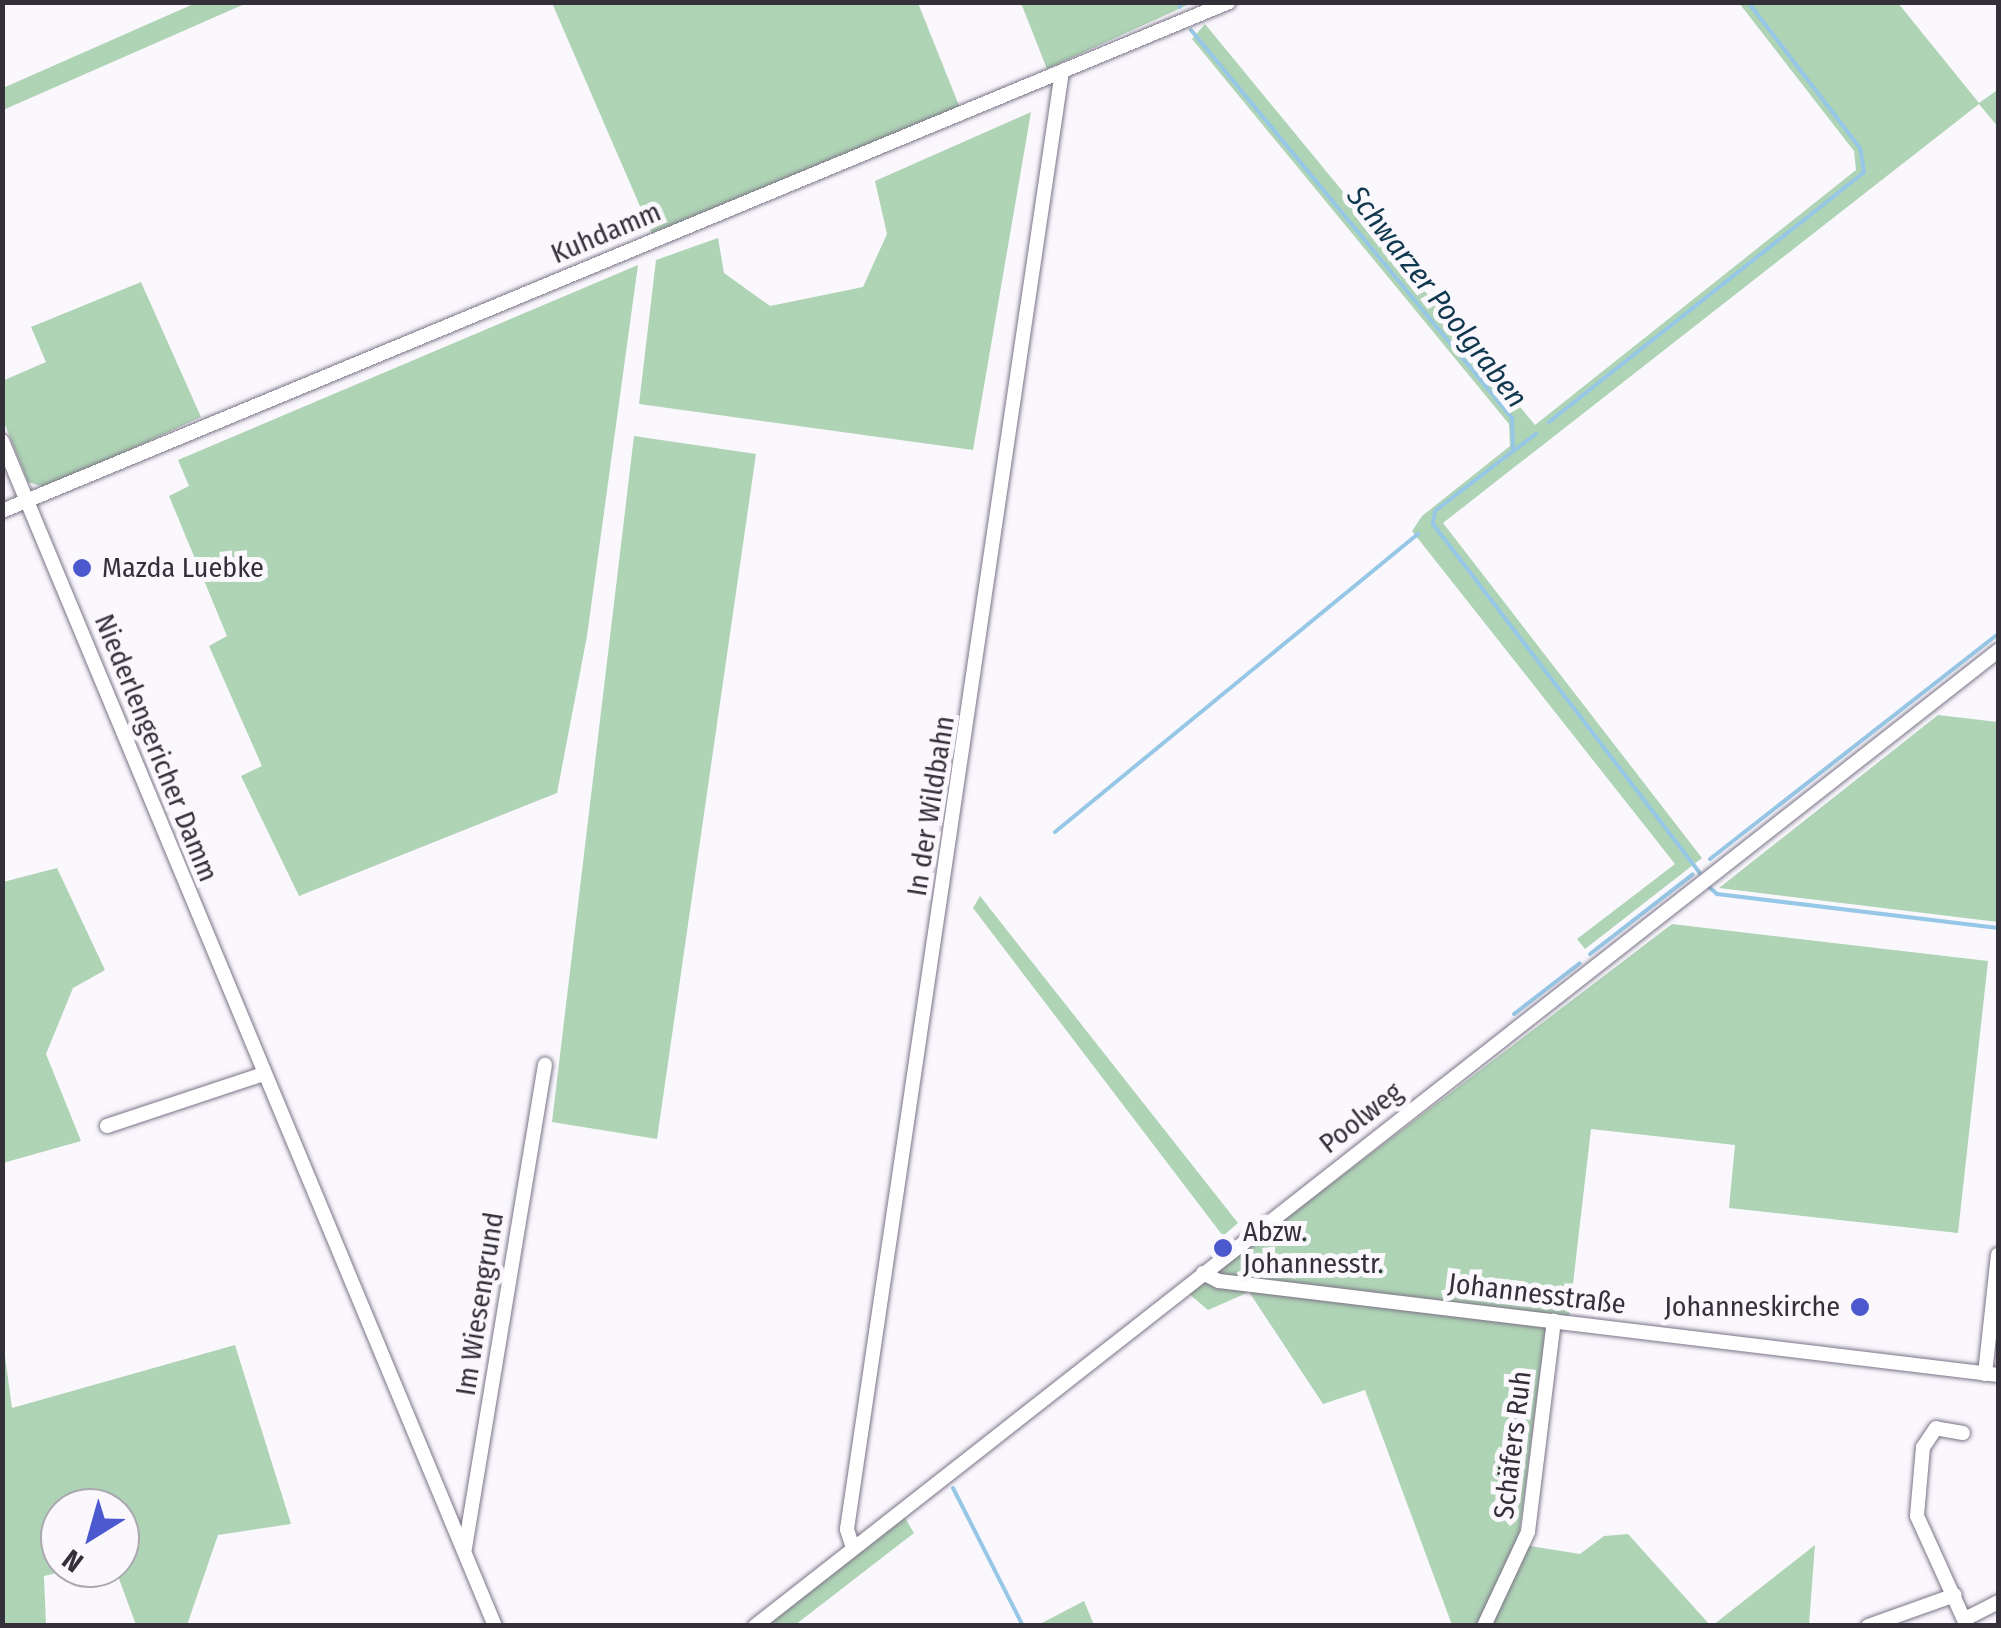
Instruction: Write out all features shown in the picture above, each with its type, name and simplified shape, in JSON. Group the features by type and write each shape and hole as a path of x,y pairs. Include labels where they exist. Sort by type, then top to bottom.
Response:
{"street":[{"name":"Kuhdamm","path":"2,511 1229,2"},
{"name":"In der Wildbahn","path":"853,1548 847,1529 1065,86 1062,72"},
{"name":"Niederlengericher Damm","path":"2,441 495,1626"},
{"name":"Poolweg","path":"755,1626 1998,651"},
{"name":"Im Wiesengrund","path":"464,1551 545,1065"},
{"path":"107,1126 264,1074"},
{"name":"Johannesstraße","path":"1203,1273 1220,1281 1992,1375 1998,1256"},
{"name":"Schäfers Ruh","path":"1484,1626 1528,1532 1554,1321"},
{"path":"1963,1432 1936,1428 1923,1447 1918,1516 1966,1622 1998,1602"},
{"path":"1868,1626 1955,1595"}],"green space":[{"path":"198,2 247,3 3,110 3,88"},
{"path":"552,3 918,3 960,108 652,234"},
{"path":"1021,3 1192,3 1047,69"},
{"path":"1739,3 1898,3 1979,103 1996,91 1998,127 1979,104 1443,523 1702,858 1585,949 1577,939 1675,864 1412,531 1422,516 1510,446 1509,424 1192,39 1205,24 1535,425 1856,170 1854,151"},
{"path":"1031,112 973,450 639,404 656,260 718,238 724,273 770,306 863,287 887,234 875,181"},
{"path":"638,265 587,636 557,793 299,896 241,776 262,766 209,646 227,636 169,496 189,486 178,460"},
{"path":"141,282 201,417 47,488 28,482 3,420 2,381 46,362 31,327"},
{"path":"634,436 756,454 657,1139 552,1122"},
{"path":"1938,715 1998,722 1998,922 1719,888"},
{"path":"57,868 105,970 73,988 46,1054 81,1141 3,1163 3,882"},
{"path":"980,896 1238,1223 1223,1236 973,908"},
{"path":"1672,924 1988,961 1958,1233 1729,1208 1735,1145 1591,1129 1569,1318 1545,1334 1518,1544 1580,1554 1604,1536 1628,1534 1710,1625 1452,1625 1365,1390 1323,1404 1249,1292 1208,1310 1188,1293"},
{"path":"2,1334 12,1408 235,1345 291,1524 218,1535 187,1625 136,1625 122,1588 140,1588 140,1488 40,1488 40,1588 44,1588 46,1625 3,1625"},
{"path":"905,1518 914,1533 795,1625 768,1625"},
{"path":"1815,1545 1809,1625 1713,1625"},
{"path":"1084,1601 1094,1625 1038,1625"}],"waterway":[{"name":"Schwarzer Poolgraben","path":"1179,2 1180,7"},
{"path":"1549,422 1864,172 1860,148 1748,2"},
{"name":"Schwarzer Poolgraben","path":"1191,30 1512,418 1513,451 1435,511 1433,524 1700,873"},
{"path":"1516,449 1536,434"},
{"path":"1055,832 1418,534"},
{"path":"1710,859 1998,634"},
{"path":"1590,954 1693,874"},
{"name":"Schwarzer Poolgraben","path":"1709,887 1717,894 1998,928"},
{"path":"1514,1014 1580,963"},
{"path":"953,1488 1023,1626"}],"place":[{"name":"Mazda Luebke","path":"82,568"},
{"name":"Abzw. Johannesstr.","path":"1223,1248"},
{"name":"Johanneskirche","path":"1860,1307"}]}
